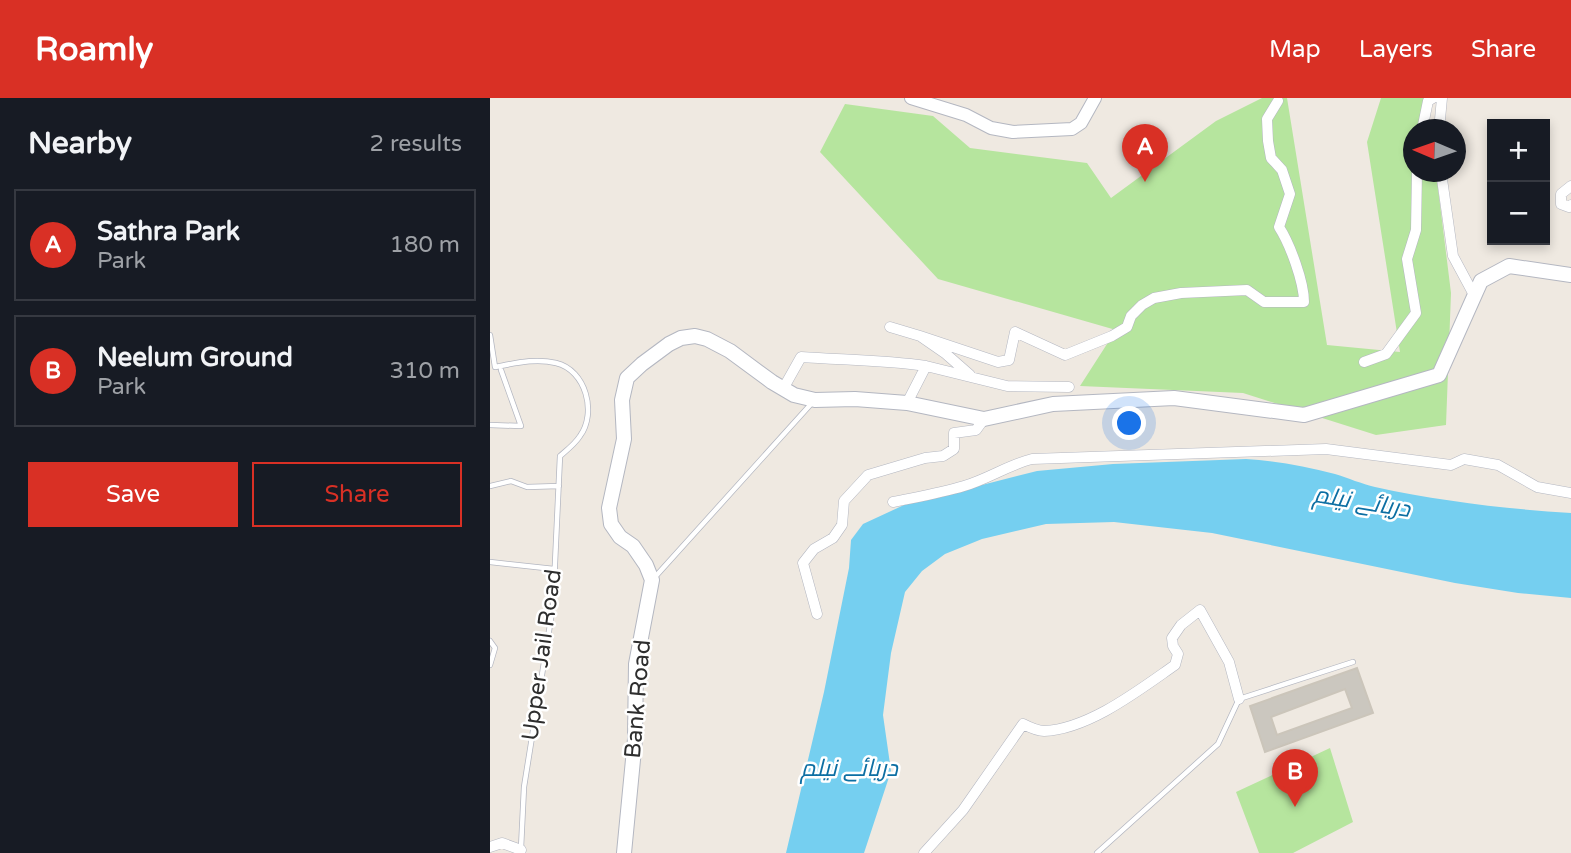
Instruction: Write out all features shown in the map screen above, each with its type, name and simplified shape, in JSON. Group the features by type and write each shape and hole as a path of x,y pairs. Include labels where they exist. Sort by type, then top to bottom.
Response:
{"main road":[{"path":"652,580 633,546 620,537 611,524 608,508 624,439 622,400 627,378 669,344 681,338 695,336 707,339 730,351 783,388 815,400 855,399 907,403 984,419 1053,404 1174,398 1304,415 1439,375 1480,281 1509,266 1571,275"},
{"name":"Bank Road","path":"624,853 635,739 636,664 652,580"}],"street":[{"path":"911,98 966,115 991,128 1013,132 1072,129 1081,123 1095,98"},
{"path":"1424,119 1428,101 1433,98"},
{"path":"1440,119 1442,98"},
{"path":"890,327 998,362 1009,360 1015,332 1065,355 1127,327 1131,316 1154,298 1181,293 1247,290 1264,302 1304,302 1304,290 1288,241 1279,227 1290,194 1282,170 1270,158 1267,119 1278,101"},
{"path":"1364,362 1386,354 1416,313 1407,259 1416,230 1417,182"},
{"path":"1442,182 1453,256 1474,295"},
{"path":"1571,186 1561,194 1561,204 1571,205"},
{"path":"920,335 973,378"},
{"path":"783,388 801,357 855,362 890,361 926,366 1007,386 1069,387"},
{"path":"907,403 926,366"},
{"path":"817,614 803,563 814,549 833,538 842,525 844,501 868,475 925,458 943,456 954,449 954,433 976,430 984,419"},
{"path":"893,502 964,486 1032,459 1326,449 1451,465 1464,459 1503,467 1537,487 1571,493"},
{"path":"925,853 963,810 1023,724 1042,731 1080,723 1112,708 1175,665 1178,653 1172,638 1181,625 1200,610 1229,662 1239,699"},
{"path":"490,847 502,843 521,851"}],"lane":[{"name":"Upper Jail Road","path":"490,335 495,367 534,360 559,363 575,374 586,391 588,414 582,435 561,456 552,606 524,787 521,851"},
{"path":"490,425 521,426 501,370"},
{"path":"652,580 815,400"},
{"path":"490,486 511,481 527,487 559,486"},
{"path":"490,562 554,569"},
{"path":"490,641 495,648 490,665"},
{"path":"1097,853 1217,744 1239,699 1353,662"}],"green space":[{"path":"1262,98 1287,98 1327,345 1400,352 1367,142 1381,98 1427,98 1430,119 1403,119 1403,182 1437,182 1451,293 1446,425 1376,435 1243,393 1080,386 1116,330 938,279 820,152 845,104 933,116 970,148 1087,163 1111,198 1216,121"},
{"path":"1330,748 1353,822 1293,853 1259,853 1236,792"}],"water":[{"name":"دریائے نیلم","path":"1246,459 1313,469 1375,487 1423,496 1497,507 1571,513 1571,598 1455,583 1212,533 1114,522 1046,524 982,539 945,554 922,571 905,592 891,653 883,715 891,771 864,853 786,853 824,692 849,568 851,540 863,524 904,505 1037,471 1113,464"}],"building":[{"path":"1357,668 1373,713 1265,752 1250,706","holes":["1345,689 1352,708 1277,735 1271,717"]}],"place":[{"name":"Sathra Park","path":"1145,182"},
{"name":"Neelum Ground","path":"1295,807"}]}
